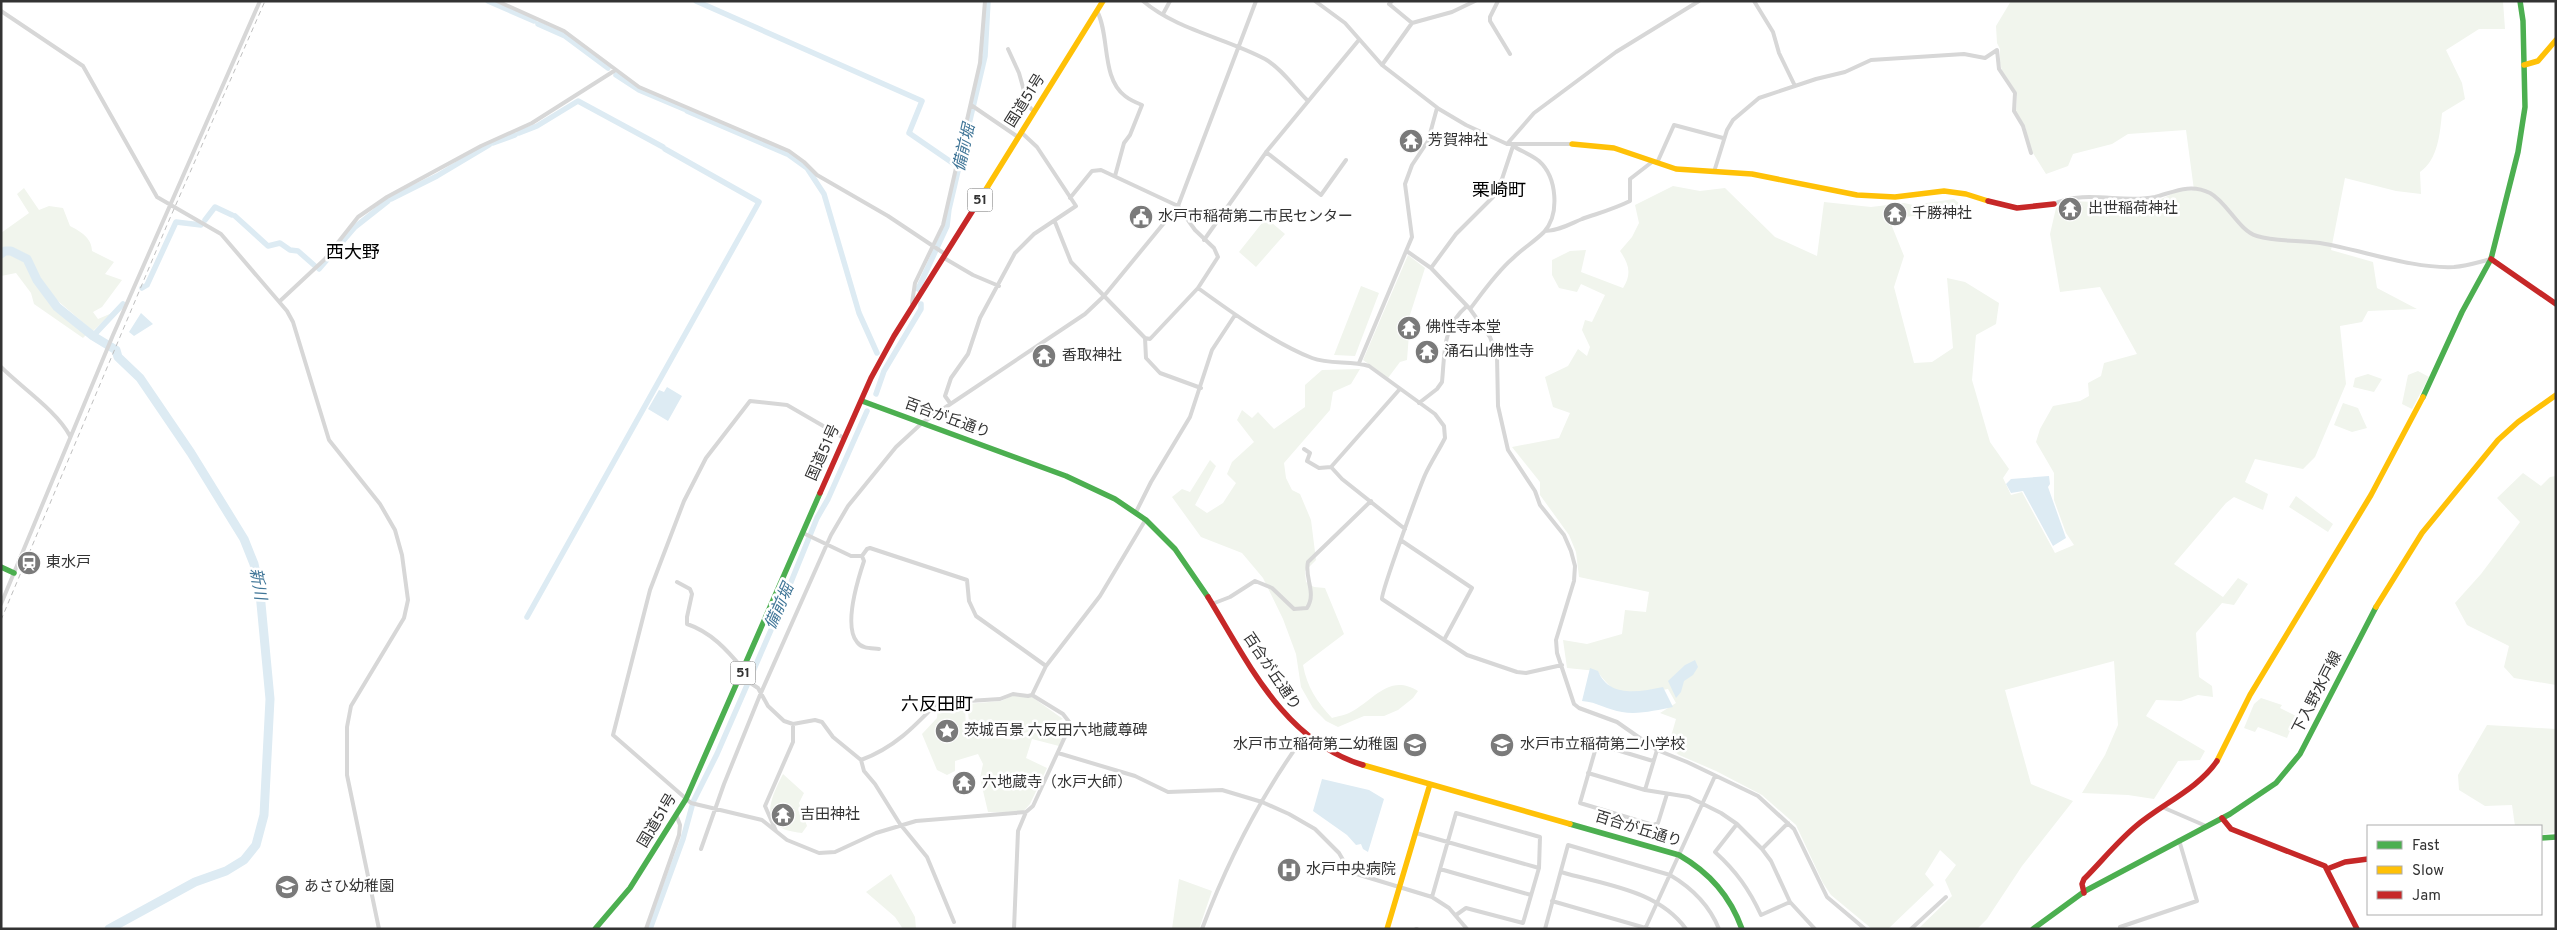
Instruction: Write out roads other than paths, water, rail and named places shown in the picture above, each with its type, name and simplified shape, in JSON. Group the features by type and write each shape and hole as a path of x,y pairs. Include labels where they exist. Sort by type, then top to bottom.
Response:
{"main road":[{"name":"国道51号","path":"596,929 630,888 677,817 686,800 746,679 744,670 808,535 845,439 894,336 912,310 1103,1"},
{"path":"2084,893 2082,884 2084,879 2136,826 2160,806 2211,770 2222,754 2254,688 2320,583 2400,445 2438,368 2462,312 2491,259 2523,127 2524,65 2520,1"},
{"path":"2524,65 2538,61 2556,40"},
{"path":"1572,144 1614,148 1687,171 1772,177 1857,195 1895,197 1944,191 1966,194 2017,208 2054,204"},
{"path":"2491,259 2511,270 2556,304"},
{"name":"下入野水戸線","path":"2033,929 2056,910 2084,893 2222,818 2269,790 2289,770 2300,754 2380,599 2422,533 2498,440 2518,422 2556,395"},
{"name":"百合が丘通り","path":"862,401 1078,480 1115,498 1146,519 1180,556 1267,694 1282,714 1305,735 1326,750 1350,760 1430,784 1679,855 1713,879 1731,902 1742,929"},
{"path":"1,566 14,573"},
{"path":"1387,929 1430,784"},
{"path":"2222,818 2231,829 2322,864 2327,870 2357,929"},
{"path":"2542,838 2556,837"},
{"path":"2327,870 2345,862 2367,859"}],"street":[{"path":"1,604 107,349 260,1"},
{"path":"497,1 564,31 614,71 639,87 789,152 804,162 816,175 888,216 973,275 999,286"},
{"path":"912,310 916,283 936,248 943,225 973,105 980,63 985,1"},
{"path":"1143,1 1162,14 1267,60 1307,100"},
{"path":"1162,14 1170,1"},
{"path":"701,849 715,808 760,695 838,523 860,490 896,447 922,423 950,403 1070,326 1104,296 1178,206 1256,1"},
{"path":"1315,1 1344,23 1358,41 1382,65 1437,108 1507,144 1572,144"},
{"path":"1392,1 1389,4 1412,23"},
{"path":"1382,65 1412,23 1452,12 1475,1"},
{"path":"1498,1 1490,21 1510,54"},
{"path":"1507,144 1534,113 1594,68 1616,52 1699,1"},
{"path":"1754,1 1773,32 1779,53 1795,86"},
{"path":"1097,11 1102,19 1107,61 1116,84 1124,96 1142,106 1130,135 1124,143 1115,176"},
{"path":"1,13 83,66 152,190 169,205 221,234 280,301 293,322 329,440 384,511 394,530 402,555 408,608 404,618 351,706 347,727 347,775 379,929"},
{"path":"1204,240 1266,152 1307,100 1358,41"},
{"path":"1008,49 1019,73 1028,105 1034,112"},
{"path":"1714,172 1723,138 1733,120 1759,98 1845,72 1871,60 1964,54 1985,58 1997,50 1999,70 2014,93 2014,111 2023,126 2030,153"},
{"path":"280,301 325,259 358,217 387,197 482,146 532,123 614,71"},
{"path":"950,403 945,396 947,387 968,354 980,318 999,286 1015,253 1034,234 1055,222 1076,206 1037,146 973,105"},
{"path":"1359,363 1408,252 1413,231 1405,184 1412,165 1428,141 1437,108"},
{"path":"1419,403 1437,390 1442,382 1448,332 1456,316 1469,307 1511,259 1545,231 1559,229 1589,217 1610,212 1630,201 1628,182 1655,162 1674,125 1723,138"},
{"path":"1513,145 1540,161 1553,186 1554,204 1545,231"},
{"path":"1431,268 1456,234 1493,197 1502,178 1513,145"},
{"path":"1266,152 1320,195 1346,160"},
{"path":"1055,222 1070,262 1145,338 1150,339 1198,288 1218,257 1214,248 1191,225 1178,206 1101,170 1092,171 1070,198"},
{"path":"2054,204 2078,197 2128,200 2152,198 2176,190 2198,189 2216,197 2245,228 2257,236 2322,243 2368,255 2448,267 2466,266 2491,259"},
{"path":"1408,252 1431,268 1469,307 1496,348 1498,406 1508,450 1571,551 1575,566 1574,582 1556,640 1574,704 1579,708 1617,722 1657,750 1758,796 1788,823 1800,838 1826,897 1865,929"},
{"path":"1198,288 1235,315 1313,359 1359,363 1369,366 1441,420 1445,438 1424,478 1402,541 1387,575 1381,596 1385,601 1467,655 1510,671 1526,673 1562,665"},
{"path":"1136,512 1151,482 1190,417 1212,350 1235,315"},
{"path":"1145,338 1144,352 1151,365 1160,373 1201,388"},
{"path":"1,367 22,388 57,416 70,436"},
{"path":"1304,449 1310,453 1307,461 1319,468 1331,467 1399,390"},
{"path":"845,439 787,405 750,401 706,458 684,501 648,598 613,735 691,803 762,820 777,833 800,847 829,853 900,824 934,818 1026,812"},
{"path":"1331,467 1406,529"},
{"path":"1212,604 1230,597 1255,581 1272,588 1294,609 1307,608 1312,597 1307,570 1308,562 1371,501"},
{"path":"1032,695 1046,666 1100,596 1146,519"},
{"path":"808,535 851,556 862,556"},
{"path":"1402,541 1472,588 1444,640"},
{"path":"879,648 860,645 854,637 851,623 857,585 864,561 862,556 866,549 870,548 967,580 969,601 976,616 1046,666"},
{"path":"677,582 690,589 692,594 686,616 688,624 705,632 725,648 744,670"},
{"path":"746,679 758,688 760,695 775,714 784,721 792,724 815,720 822,722 833,737 861,760 864,772 875,784 900,824 927,858 954,922"},
{"path":"861,760 883,751 901,739 937,703 1000,699 1013,694 1032,695 1063,714 1070,723 1033,806 1026,812 1019,826 1016,846 1014,929"},
{"path":"777,833 765,806 793,742 792,724"},
{"path":"1202,929 1227,864 1282,766 1305,735"},
{"path":"1653,760 1597,744 1580,803 1653,825 1658,823 1667,794"},
{"path":"1645,790 1657,750"},
{"path":"1058,753 1135,776 1168,792 1222,790 1262,802 1289,814 1315,829 1339,853 1350,872 1432,896 1456,915 1467,929"},
{"path":"1588,774 1645,790 1689,797 1703,803 1737,824 1772,861 1790,902 1815,929"},
{"path":"1552,901 1647,928 1715,776"},
{"path":"2160,806 2206,826"},
{"path":"1432,896 1456,813 1540,838 1539,868 1523,923 1466,908 1456,915"},
{"path":"646,929 679,835 680,824 677,817"},
{"path":"1762,849 1788,823"},
{"path":"1737,824 1716,852 1733,868 1746,886 1761,914 1790,902"},
{"path":"1416,833 1539,868"},
{"path":"2120,927 2197,901 2179,840"},
{"path":"1545,929 1568,845 1670,875 1701,899 1719,929"},
{"path":"1440,870 1531,895"},
{"path":"1561,872 1658,902 1671,911 1686,929"},
{"path":"1911,929 1946,897"}],"waterway":[{"path":"488,1 534,21"},
{"path":"696,1 922,101 909,133 954,164"},
{"name":"備前堀","path":"918,289 947,226 949,209 985,56 988,1"},
{"path":"538,24 565,36 608,68"},
{"path":"616,75 639,90 684,109"},
{"path":"519,133 537,126 578,101 663,147"},
{"path":"687,111 787,154"},
{"path":"493,143 515,135"},
{"path":"391,199 437,176 489,145"},
{"path":"527,617 759,202 665,149"},
{"path":"789,155 807,168 824,194 859,313 877,353"},
{"path":"319,269 355,227 388,201"},
{"path":"205,220 215,207 232,215"},
{"path":"235,216 268,246 280,243 290,250 298,251 315,266"},
{"path":"142,288 147,285 176,222 201,225"},
{"name":"新川","path":"1,254 5,251 11,251 27,259 37,280 57,307 93,336 116,350 118,357 140,378 191,453 244,539 254,564 260,593 270,699 264,815 256,845 244,860 226,871 195,882 109,929"},
{"path":"93,336 123,304"},
{"name":"備前堀","path":"876,394 884,371 921,309 921,304"},
{"name":"備前堀","path":"693,802 717,754 778,614 817,518 828,499 867,411"},
{"name":"備前堀","path":"650,929 683,839 692,806"}],"railway":[{"path":"1,620 167,225 265,1"}],"place":[{"name":"芳賀神社","path":"1411,141"},
{"name":"出世稲荷神社","path":"2070,209"},
{"name":"千勝神社","path":"1895,214"},
{"name":"水戸市稲荷第二市民センター","path":"1141,217"},
{"name":"佛性寺本堂","path":"1409,328"},
{"name":"涌石山佛性寺","path":"1427,352"},
{"name":"香取神社","path":"1044,356"},
{"name":"東水戸","path":"29,563"},
{"name":"茨城百景 六反田六地蔵尊碑","path":"947,731"},
{"name":"水戸市立稲荷第二幼稚園","path":"1415,745"},
{"name":"水戸市立稲荷第二小学校","path":"1502,745"},
{"name":"六地蔵寺（水戸大師）","path":"964,783"},
{"name":"吉田神社","path":"783,815"},
{"name":"水戸中央病院","path":"1289,870"},
{"name":"あさひ幼稚園","path":"287,887"}],"district":[{"name":"栗崎町","path":"1499,191"},
{"name":"西大野","path":"353,253"},
{"name":"六反田町","path":"937,705"}]}
